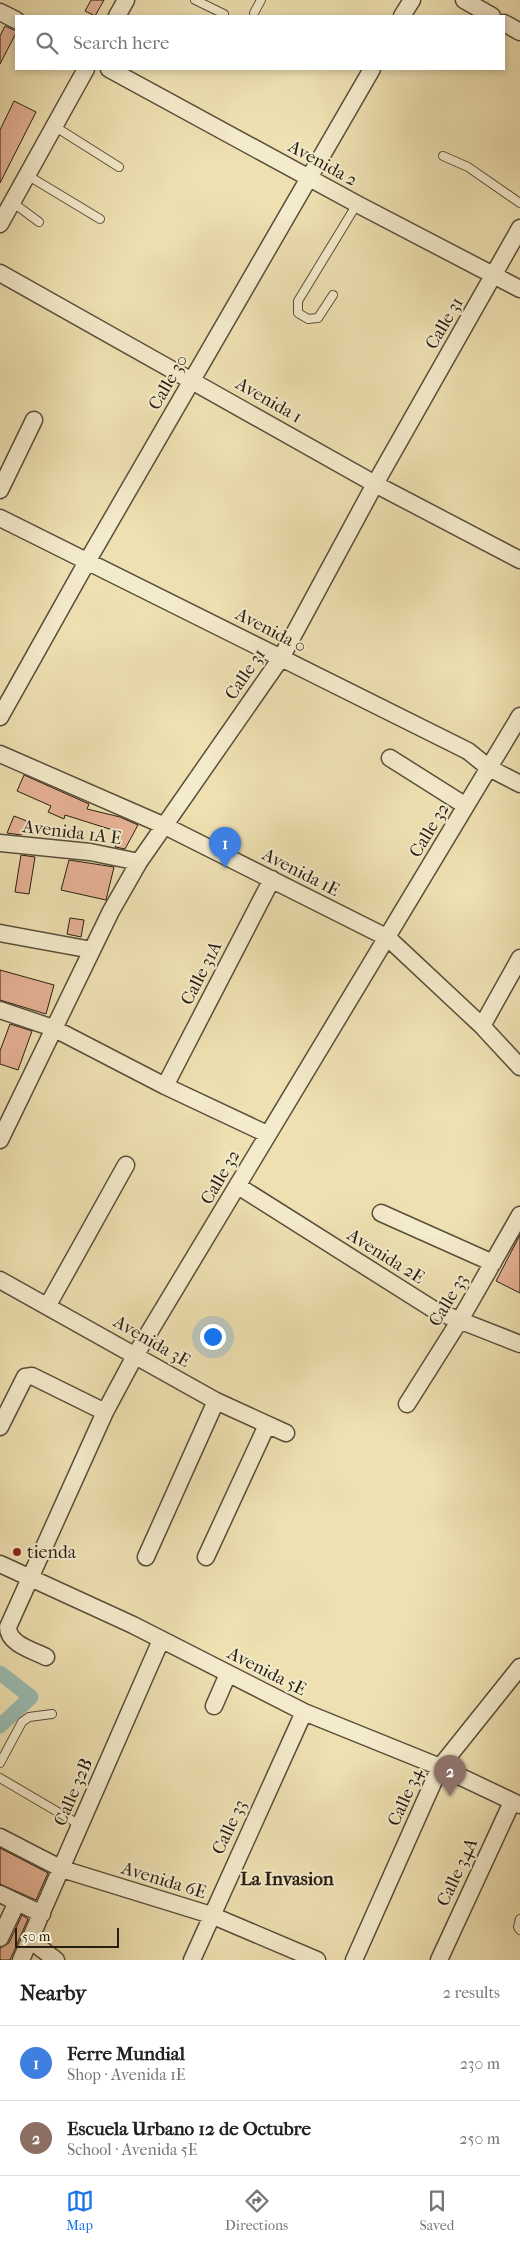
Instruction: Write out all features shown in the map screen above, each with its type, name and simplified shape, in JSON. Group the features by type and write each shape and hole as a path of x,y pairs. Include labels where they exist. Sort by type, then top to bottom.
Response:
{"street":[{"path":"118,15 126,0"},
{"path":"403,15 412,0"},
{"path":"464,0 490,15"},
{"path":"0,12 15,20"},
{"path":"505,24 520,32"},
{"path":"0,224 85,70"},
{"name":"Avenida 2","path":"111,70 357,204 520,289"},
{"name":"Calle 30","path":"0,717 88,560 309,177 366,71"},
{"name":"Calle 31","path":"0,1140 111,911 139,862 281,658 375,484 520,228"},
{"name":"Avenida 1","path":"0,273 375,484 520,560"},
{"path":"0,490 34,420"},
{"name":"Avenida 0","path":"0,518 88,560 468,751 489,768 520,784"},
{"name":"Calle 32","path":"46,1657 13,1640 8,1635 8,1627 29,1576 105,1412 136,1354 238,1186 267,1134 388,938 520,716"},
{"name":"Avenida 1E","path":"0,754 165,826 388,938 482,1026 520,1067"},
{"path":"390,758 466,806"},
{"name":"Avenida 1A E","path":"0,844 90,852 139,862"},
{"name":"Calle 31A","path":"165,1086 272,879"},
{"path":"0,933 92,950"},
{"path":"482,1026 520,958"},
{"path":"0,1010 53,1028 165,1086 267,1134"},
{"path":"48,1305 126,1164"},
{"name":"Avenida 2E","path":"238,1186 436,1312 520,1344"},
{"path":"381,1213 493,1262"},
{"name":"Calle 33","path":"407,1404 460,1320 520,1215"},
{"name":"Avenida 3E","path":"0,1280 216,1400 286,1433"},
{"path":"0,1426 25,1377 32,1376 105,1412"},
{"path":"146,1557 216,1400"},
{"path":"206,1557 267,1425"},
{"name":"Avenida 5E","path":"0,1564 29,1576 107,1615 133,1625 304,1712 440,1767 516,1804"},
{"name":"Calle 32B","path":"21,1960 161,1640"},
{"name":"Calle 34","path":"354,1960 440,1767 520,1667"},
{"path":"214,1706 228,1674"},
{"name":"Calle 33","path":"192,1960 304,1712"},
{"name":"Calle 34A","path":"439,1960 516,1804"},
{"name":"Avenida 6E","path":"0,1837 62,1869 211,1915 317,1960"},
{"path":"0,1894 42,1914"},
{"path":"0,1938 17,1902"},
{"path":"30,1940 56,1960"}],"lane":[{"path":"195,0 224,14"},
{"path":"254,13 261,0"},
{"path":"54,126 119,167"},
{"path":"442,156 468,167 520,203"},
{"path":"27,175 100,219"},
{"path":"12,202 39,222"},
{"path":"333,295 318,318 308,319 298,313 298,301 357,204"},
{"path":"0,1763 22,1722 29,1718 52,1714"},
{"path":"0,1778 81,1825"},
{"path":"520,1919 520,1930"}],"building":[{"path":"91,0 104,0 96,15 85,11"},
{"path":"5,26 15,31 15,35 0,64 0,36"},
{"path":"14,101 36,112 0,183 0,130"},
{"path":"24,775 89,804 87,809 120,817 138,825 125,849 115,847 122,833 65,815 64,819 48,812 51,806 17,791"},
{"path":"14,816 27,821 21,835 7,833"},
{"path":"21,855 35,857 29,894 15,892"},
{"path":"69,860 114,867 106,900 61,890"},
{"path":"70,918 84,920 81,937 67,934"},
{"path":"0,970 54,985 46,1014 0,1000"},
{"path":"10,1024 32,1031 18,1070 0,1064 0,1051"},
{"path":"520,1235 520,1293 496,1281"},
{"path":"0,1848 48,1873 36,1900 0,1884"},
{"path":"22,1915 28,1919 10,1960 0,1960 0,1948 9,1943"}],"waterway":[{"path":"0,1673 31,1697 0,1726"}],"place":[{"name":"Ferre Mundial","path":"225,868"},
{"name":"tienda","path":"17,1552"},
{"name":"Escuela Urbano 12 de Octubre","path":"450,1796"}],"district":[{"name":"La Invasion","path":"287,1878"}]}
